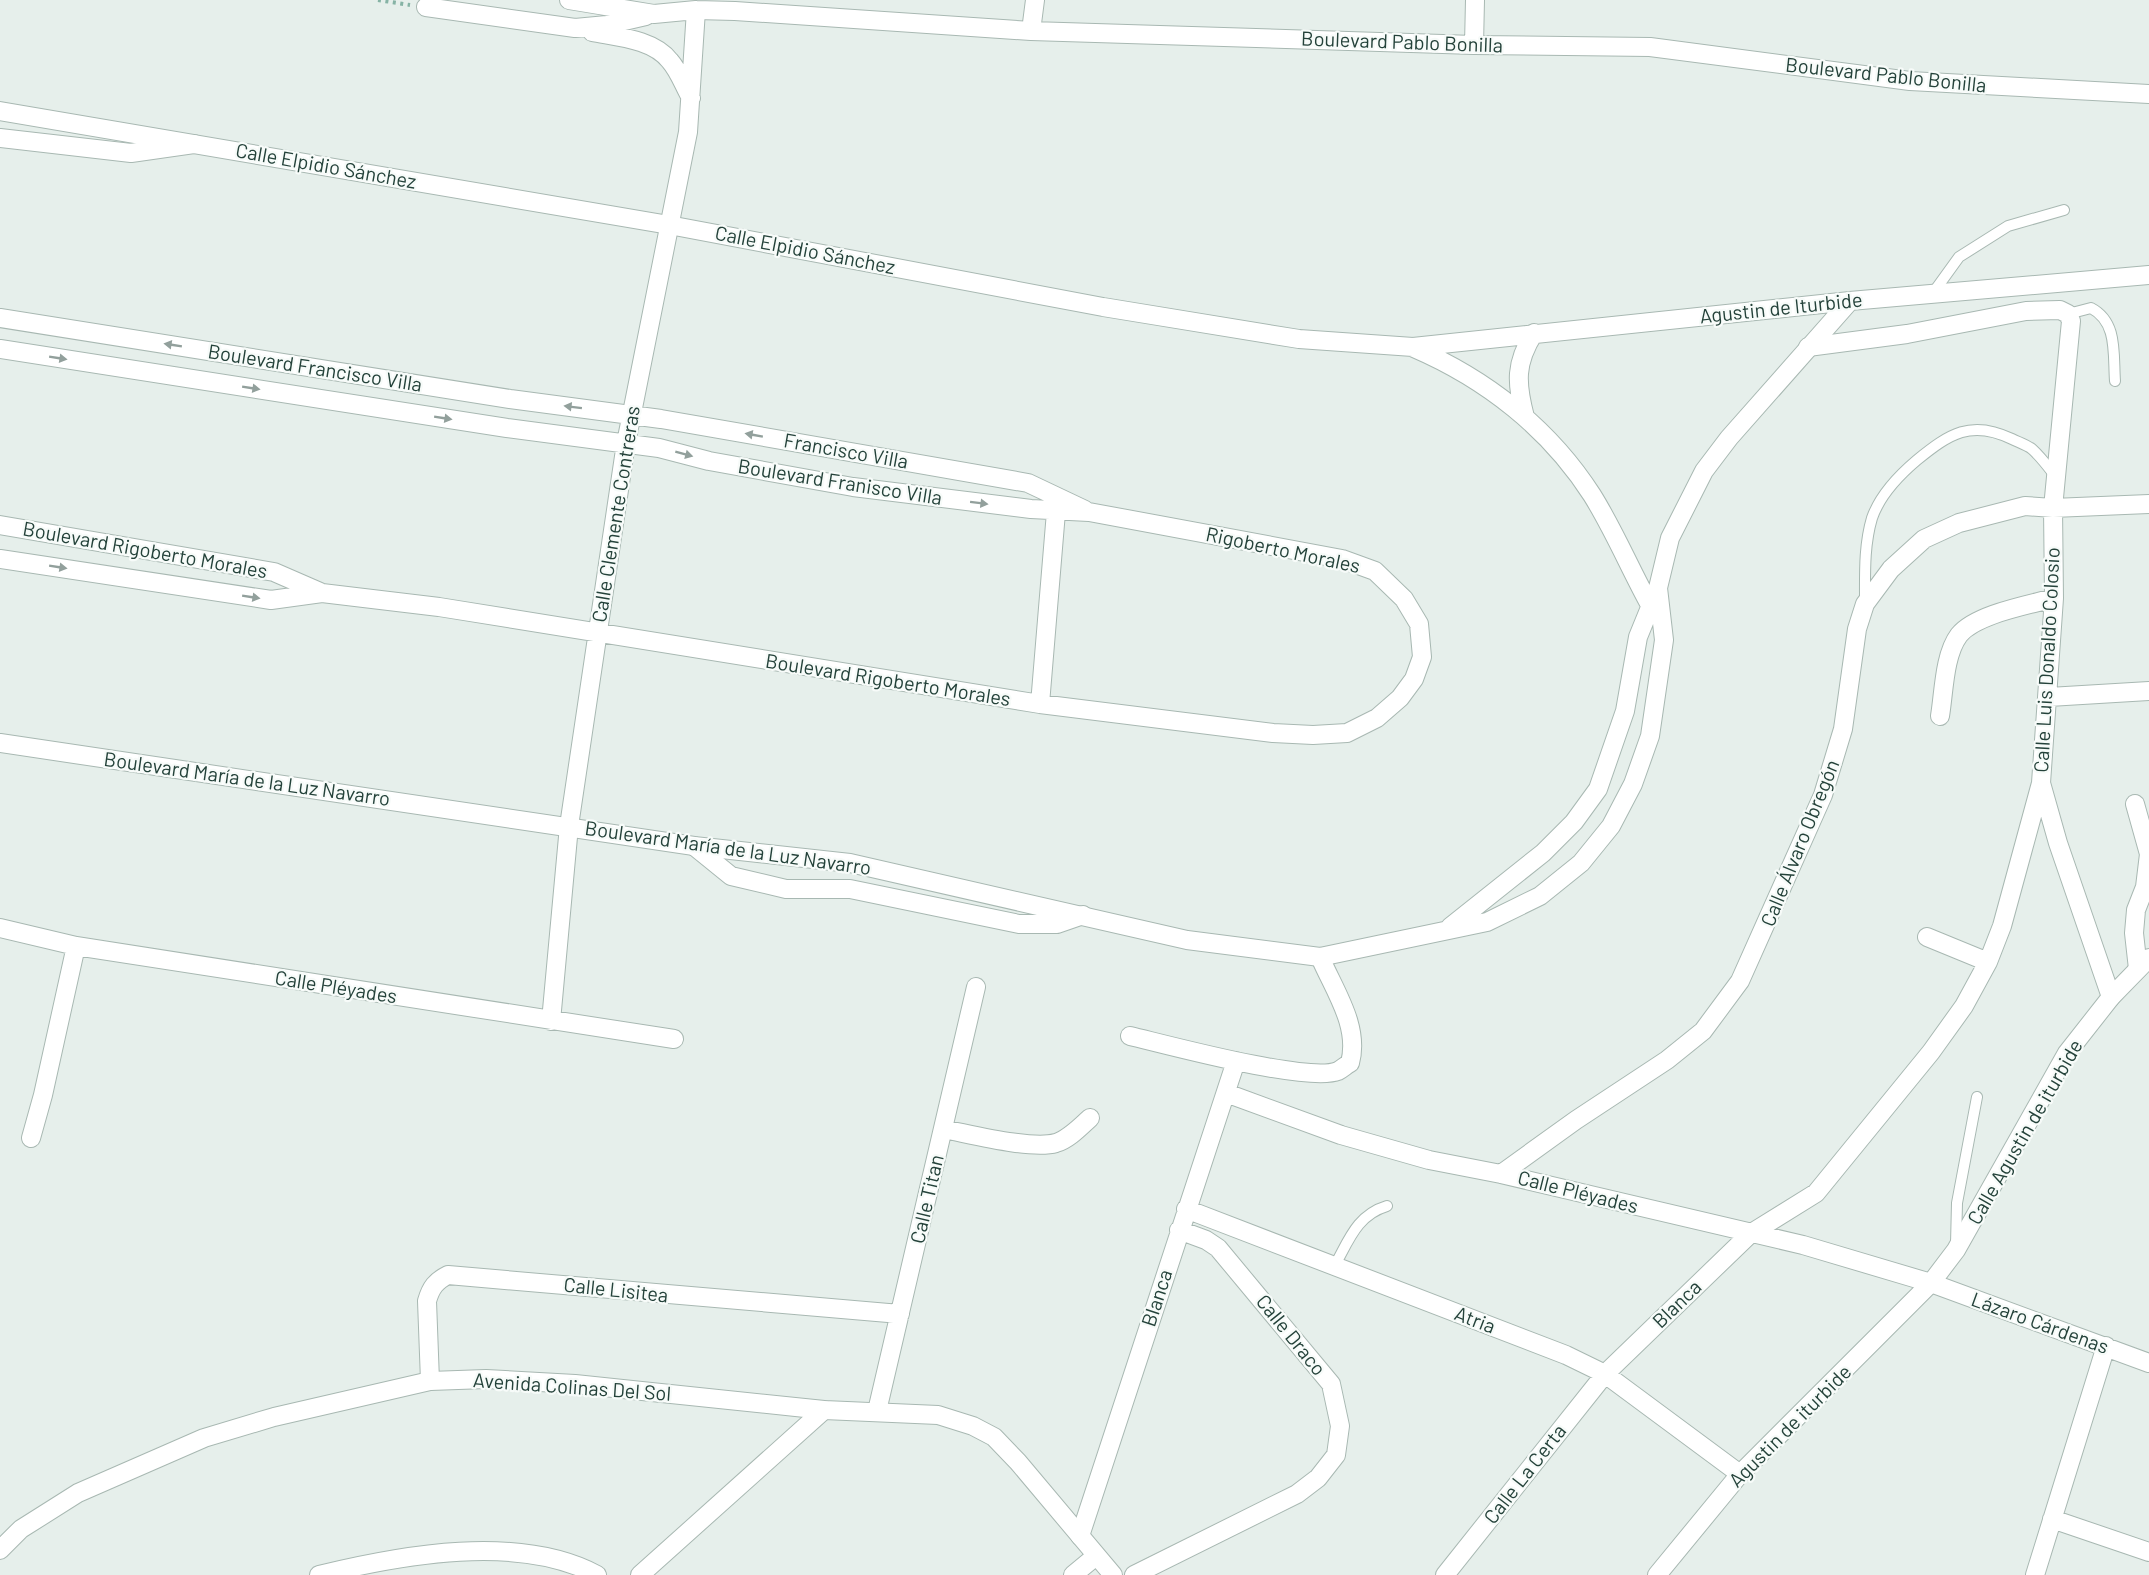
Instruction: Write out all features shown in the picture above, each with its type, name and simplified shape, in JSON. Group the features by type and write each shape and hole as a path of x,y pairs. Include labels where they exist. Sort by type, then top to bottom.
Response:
{"street":[{"name":"Boulevard Pablo Bonilla","path":"569,0 654,14"},
{"path":"1031,31 1035,0"},
{"path":"1474,45 1475,0"},
{"name":"Boulevard Pablo Bonilla","path":"426,8 575,28 608,25 654,14 696,10 1031,31 1474,45 1650,47 1910,81 2149,94"},
{"name":"Calle Clemente Contreras","path":"551,1021 570,826 631,414 692,100 696,10"},
{"path":"575,28 640,42 658,50 670,60 692,100"},
{"name":"Calle Elpidio Sánchez","path":"0,111 669,225 1114,309 1299,339 1413,347"},
{"name":"Calle Elpidio Sánchez","path":"0,138 131,153 167,150 197,143"},
{"name":"Agustin de Iturbide","path":"1413,347 1850,301 2149,275"},
{"name":"Boulevard María de la Luz Navarro","path":"1450,927 1543,853 1575,822 1598,789 1625,711 1638,637 1655,607 1670,538 1704,471 1729,438 1850,301"},
{"path":"1808,347 1907,334 2026,311 2060,309 2068,314"},
{"name":"Calle Luis Donaldo Colosio","path":"2068,314 2072,329 2053,508 2054,598 2049,696 2041,783 2058,843 2110,997"},
{"name":"Boulevard Francisco Villa","path":"0,318 510,399 631,414"},
{"path":"1525,417 1519,393 1519,369 1522,351 1534,333"},
{"path":"1413,347 1455,366 1499,395 1525,417 1562,457 1592,495 1655,607"},
{"name":"Boulevard Francisco Villa","path":"0,349 507,428 626,444"},
{"path":"507,428 510,399"},
{"name":"Francisco Villa","path":"631,414 1028,483 1057,504"},
{"name":"Boulevard Franisco Villa","path":"626,444 853,487 1057,504"},
{"path":"1040,704 1057,504"},
{"name":"Rigoberto Morales","path":"1057,504 1342,559 1375,571 1404,599 1419,624 1422,657"},
{"name":"Calle Álvaro Obregón","path":"1501,1174 1576,1119 1667,1060 1703,1031 1740,981 1823,795 1843,729 1857,629 1865,604 1891,569 1924,539 1959,523 2025,506 2053,508 2149,504"},
{"name":"Boulevard Rigoberto Morales","path":"0,525 274,572 322,593"},
{"name":"Boulevard Rigoberto Morales","path":"0,559 272,600 322,593 438,607 1040,704 1273,734 1313,735 1347,732 1377,718 1400,698 1414,679 1422,657"},
{"path":"1940,716 1951,653 1959,634 1973,624 1997,614 2054,598"},
{"name":"Boulevard María de la Luz Navarro","path":"0,743 694,846 850,863 1187,940 1320,957 1450,927 1487,922 1540,896 1581,863 1611,826 1633,784 1650,736 1664,640 1655,607"},
{"path":"2049,696 2149,692"},
{"name":"Blanca","path":"1605,1374 1750,1234 1816,1193 1842,1164 1931,1052 1964,1006 1988,962 2002,926 2041,783"},
{"path":"2135,804 2149,854 2145,887 2136,910 2134,933 2144,964"},
{"path":"694,846 731,876 786,889 850,889 1019,924 1057,924 1083,915"},
{"name":"Calle Pléyades","path":"0,928 76,946 674,1039"},
{"path":"1927,937 1988,962"},
{"path":"31,1138 43,1095 76,946"},
{"path":"1130,1036 1236,1061 1322,1073 1338,1071 1350,1063 1353,1041 1347,1016 1320,957"},
{"name":"Calle Agustin de iturbide","path":"1931,1283 1956,1250 2067,1053 2110,997 2144,964"},
{"name":"Calle Titan","path":"877,1411 976,987"},
{"name":"Blanca","path":"1080,1536 1236,1061"},
{"name":"Calle Pléyades","path":"1226,1093 1341,1135 1429,1160 1501,1174 1803,1245 1931,1283"},
{"path":"943,1129 1036,1144 1056,1143 1074,1132 1090,1118"},
{"name":"Atria","path":"1186,1209 1566,1355 1605,1374 1740,1474"},
{"name":"Calle Draco","path":"1134,1575 1297,1494 1318,1478 1336,1455 1340,1426 1331,1384 1218,1248 1206,1240 1179,1230"},
{"name":"Calle Lisitea","path":"430,1381 427,1300 430,1288 448,1275 900,1314"},
{"name":"Lázaro Cárdenas","path":"1931,1283 2149,1363"},
{"name":"Agustin de iturbide","path":"1657,1575 1740,1474 1931,1283"},
{"path":"2035,1575 2106,1346"},
{"name":"Calle La Certa","path":"1444,1575 1605,1374"},
{"name":"Avenida Colinas Del Sol","path":"0,1550 21,1529 78,1492 204,1438 274,1417 430,1381 486,1379 575,1384 824,1410 938,1415 973,1426 994,1437 1113,1575"},
{"path":"640,1575 824,1410"},
{"path":"2052,1518 2149,1552"},
{"path":"320,1575 356,1566 443,1553 511,1552 544,1557 597,1575"},
{"path":"1073,1575 1096,1557"}],"lane":[{"path":"1933,293 1959,257 2008,226 2064,210"},
{"path":"2068,314 2091,308 2102,314 2111,327 2115,381"},
{"path":"1865,604 1865,551 1872,517 1886,492 1906,470 1938,442 1957,432 1976,429 1996,431 2032,449 2057,478"},
{"path":"1956,1250 1957,1203 1977,1097"},
{"path":"1335,1266 1359,1221 1371,1211 1387,1206"}],"path":[{"path":"378,0 426,8"}]}
